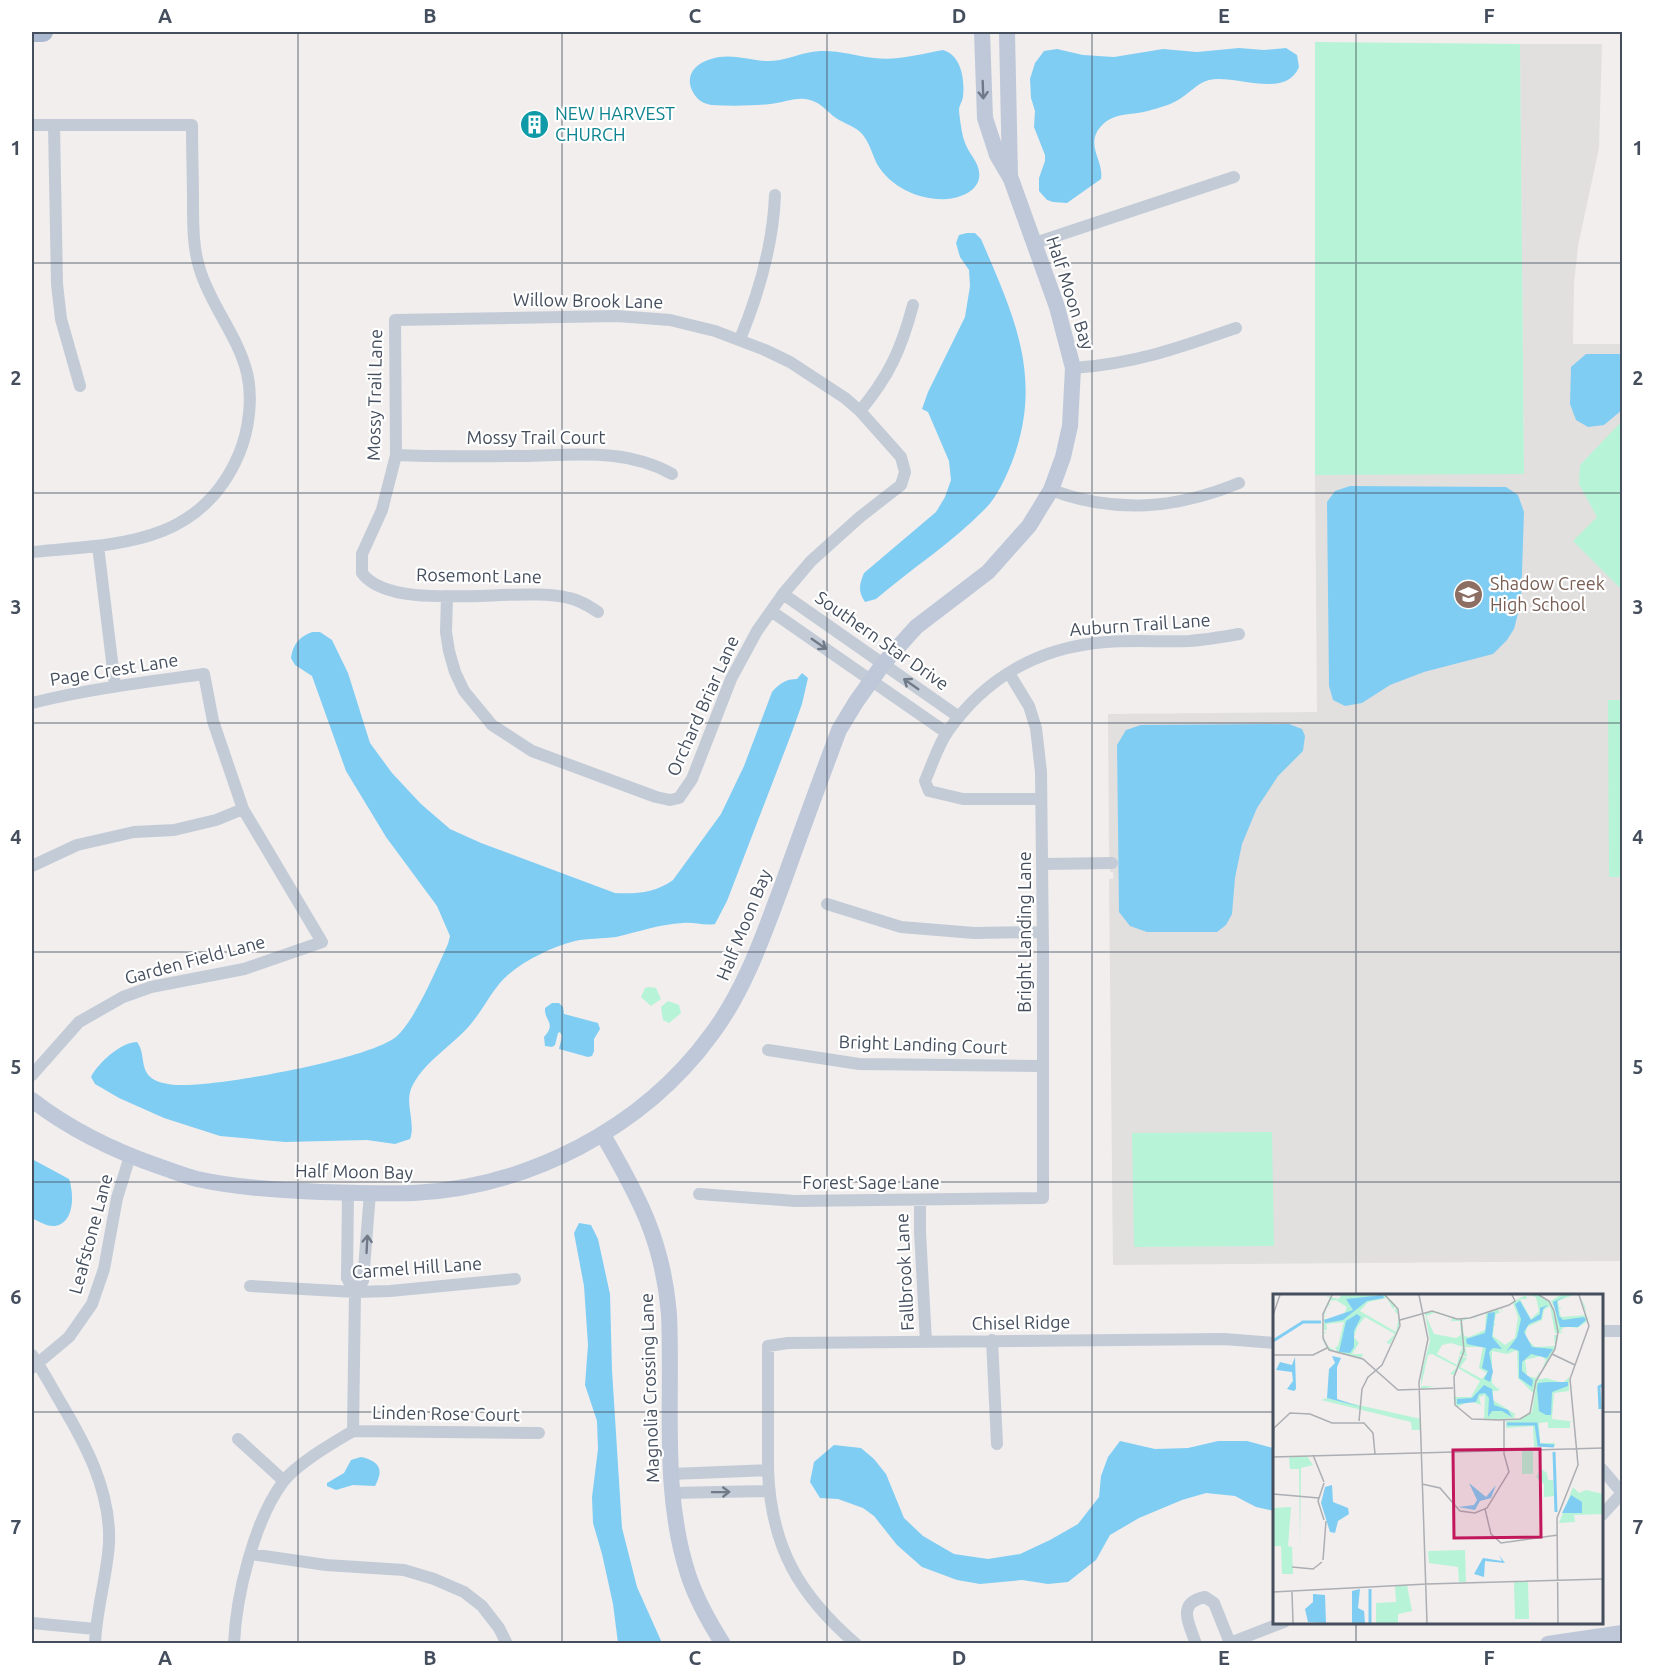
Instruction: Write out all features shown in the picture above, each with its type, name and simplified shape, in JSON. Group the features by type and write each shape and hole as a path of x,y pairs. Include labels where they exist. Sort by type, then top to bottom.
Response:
{"main road":[{"path":"32,32 43,32"}],"street":[{"name":"Half Moon Bay","path":"32,1100 90,1138 130,1156 195,1179 260,1189 415,1193 480,1183 532,1168 603,1135 667,1086 690,1062 727,1013 758,949 839,730 856,702 883,664 916,627 988,572 1029,526 1051,490 1063,457 1070,426 1073,368 1057,307 1035,243 1011,179 997,155 985,118 982,32"},
{"name":"Half Moon Bay","path":"1007,32 1011,179"},
{"path":"32,125 192,125 193,230 200,271 240,350 250,389 242,447 225,482 192,515 158,534 136,540 32,552"},
{"path":"54,125 57,284 61,319 80,386"},
{"path":"1035,243 1234,177"},
{"path":"740,339 765,267 774,216 775,195"},
{"path":"860,411 889,372 900,350 913,305"},
{"name":"Willow Brook Lane","path":"394,320 648,317 696,326 740,339 790,362 845,398 902,457 905,472"},
{"name":"Mossy Trail Lane","path":"362,573 362,554 382,510 396,455 394,320"},
{"path":"1073,368 1106,366 1137,360 1236,328"},
{"name":"Mossy Trail Court","path":"396,455 438,457 611,455 636,458 654,464 672,474"},
{"name":"Orchard Briar Lane","path":"447,596 448,642 455,672 464,691 492,725 532,751 656,797 670,800 679,798 692,779 731,679 757,631 783,594 811,561 901,484 905,472"},
{"path":"1051,490 1076,499 1146,507 1178,503 1209,495 1239,483"},
{"path":"98,546 116,686"},
{"name":"Rosemont Lane","path":"362,573 371,583 405,593 447,596 550,595 569,598 598,612"},
{"name":"Southern Star Drive","path":"783,594 959,717"},
{"path":"771,611 947,732"},
{"name":"Auburn Trail Lane","path":"1041,799 963,799 929,790 925,781 947,732 988,686 1045,654 1089,644 1191,640 1239,634"},
{"name":"Bright Landing Lane","path":"1009,673 1029,706 1039,747 1043,864 1043,1198"},
{"name":"Page Crest Lane","path":"32,703 67,694 204,674 213,721 243,809"},
{"path":"32,866 77,845 134,832 174,830 216,820 243,809"},
{"name":"Garden Field Lane","path":"32,1075 79,1022 123,997 151,987 244,969 322,942 243,809"},
{"path":"1043,864 1112,863"},
{"path":"826,904 901,927 974,933 1043,932"},
{"name":"Bright Landing Court","path":"768,1050 859,1064 1042,1066"},
{"name":"Magnolia Crossing Lane","path":"603,1135 642,1204 652,1229 663,1270 667,1292 670,1342 675,1520 688,1575 723,1644"},
{"name":"Leafstone Lane","path":"34,1363 69,1337 92,1304 104,1269 117,1198 130,1156"},
{"path":"234,1644 241,1593 262,1517 284,1480 317,1453 353,1431 355,1292 347,1278 348,1192"},
{"path":"355,1292 363,1281 370,1193"},
{"name":"Forest Sage Lane","path":"699,1194 795,1201 1043,1198"},
{"name":"Fallbrook Lane","path":"920,1200 926,1342"},
{"name":"Carmel Hill Lane","path":"250,1286 355,1292 390,1291 515,1279"},
{"path":"1603,1331 1623,1331"},
{"path":"993,1340 997,1444"},
{"name":"Chisel Ridge","path":"768,1470 768,1346 788,1343 993,1340 1224,1340 1273,1343"},
{"path":"34,1363 69,1416 92,1461 109,1515 109,1545 95,1629 95,1644"},
{"name":"Linden Rose Court","path":"353,1431 539,1432"},
{"path":"238,1440 284,1480"},
{"path":"672,1474 768,1470 768,1491 786,1557 799,1582 829,1619 856,1644"},
{"path":"1603,1470 1622,1493 1603,1514"},
{"path":"673,1493 768,1491"},
{"path":"251,1554 326,1565 404,1570 434,1579 464,1592 483,1606 507,1644"},
{"path":"1196,1644 1186,1613 1188,1604 1194,1599 1204,1597 1214,1603 1228,1643 1281,1624"},
{"path":"32,1623 95,1629"},
{"path":"1550,1643 1573,1642 1623,1633"}],"shaded area":[{"name":"Shadow Creek High School","path":"1520,44 1602,44 1599,148 1578,246 1574,284 1573,344 1622,344 1622,1261 1113,1265 1109,879 1113,879 1113,872 1110,872 1109,846 1108,714 1317,712 1315,475 1524,473"}],"green space":[{"path":"1315,42 1520,44 1524,474 1315,475"},
{"path":"1622,421 1622,590 1573,541 1597,517 1579,484 1580,465"},
{"path":"1608,700 1622,700 1622,877 1609,877"},
{"path":"645,988 656,988 661,999 651,1006 641,997"},
{"path":"668,1001 679,1005 681,1013 669,1023 663,1020 661,1007"},
{"path":"1272,1132 1274,1246 1134,1247 1132,1133"}],"water":[{"path":"1239,48 1264,50 1286,48 1297,55 1299,67 1292,77 1283,82 1271,84 1209,80 1168,105 1115,117 1103,124 1095,136 1094,142 1101,179 1067,203 1047,200 1039,191 1039,178 1045,155 1034,127 1035,111 1031,98 1030,79 1035,63 1044,51 1057,49 1083,55 1114,57 1163,49 1197,52"},
{"path":"943,50 954,57 960,68 963,98 959,109 963,137 979,170 978,182 973,189 952,198 927,198 898,186 877,164 860,132 836,118 814,101 800,99 763,105 711,105 696,97 690,83 691,73 697,66 718,57 772,61 827,51 891,59"},
{"path":"975,233 981,239 1014,321 1025,375 1025,403 1021,431 1007,474 985,509 959,533 876,599 865,602 860,588 864,573 936,512 951,480 949,461 928,412 922,409 965,317 970,286 969,270 960,257 956,243 959,235"},
{"path":"1586,354 1622,354 1622,410 1604,425 1588,427 1576,420 1570,404 1571,367"},
{"path":"1350,486 1506,487 1518,495 1524,512 1521,602 1514,629 1493,654 1424,672 1390,685 1362,703 1345,706 1333,700 1329,686 1327,502 1335,491"},
{"path":"312,632 320,632 332,640 348,673 370,743 392,773 421,804 450,829 481,843 615,893 645,892 659,888 673,880 721,814 744,766 772,692 783,682 797,679 802,673 808,678 792,732 727,901 715,924 674,924 616,937 575,941 540,954 524,963 503,979 470,1025 422,1071 409,1095 412,1127 410,1139 395,1144 367,1140 285,1142 220,1136 164,1118 119,1098 95,1084 91,1077 117,1049 137,1042 149,1075 159,1082 173,1085 225,1081 327,1062 358,1054 382,1045 397,1036 411,1018 425,993 450,936 437,906 386,837 346,771 312,676 295,665 291,658 297,642"},
{"path":"1289,724 1302,729 1305,736 1303,751 1278,776 1257,808 1242,844 1235,878 1232,914 1226,925 1217,932 1147,932 1130,926 1119,912 1117,745 1126,730 1141,725"},
{"path":"552,1003 559,1003 563,1007 564,1014 598,1023 600,1029 594,1039 592,1056 588,1057 559,1049 562,1036 560,1032 555,1045 545,1046 544,1037 550,1025 545,1008"},
{"path":"32,1159 69,1179 72,1192 70,1214 62,1224 49,1226 32,1218"},
{"path":"579,1223 591,1225 598,1239 610,1294 612,1370 622,1528 637,1587 662,1643 618,1643 613,1604 593,1523 592,1497 598,1449 597,1421 585,1385 588,1345 584,1286 574,1233"},
{"path":"1120,1441 1155,1449 1188,1448 1218,1441 1247,1441 1273,1448 1273,1511 1256,1507 1235,1496 1206,1493 1182,1500 1139,1518 1110,1535 1096,1560 1068,1582 1048,1584 1022,1580 980,1584 957,1580 922,1567 897,1545 874,1516 863,1508 838,1499 820,1498 810,1482 814,1462 834,1445 861,1448 886,1474 904,1518 923,1536 954,1554 988,1559 1020,1554 1078,1524 1099,1497 1101,1476 1108,1457"},
{"path":"361,1457 372,1461 380,1471 375,1486 353,1485 336,1490 327,1486 327,1483 344,1473 351,1460"}],"place":[{"name":"NEW HARVEST CHURCH","path":"534,124"},
{"name":"Shadow Creek High School","path":"1469,594"}]}
